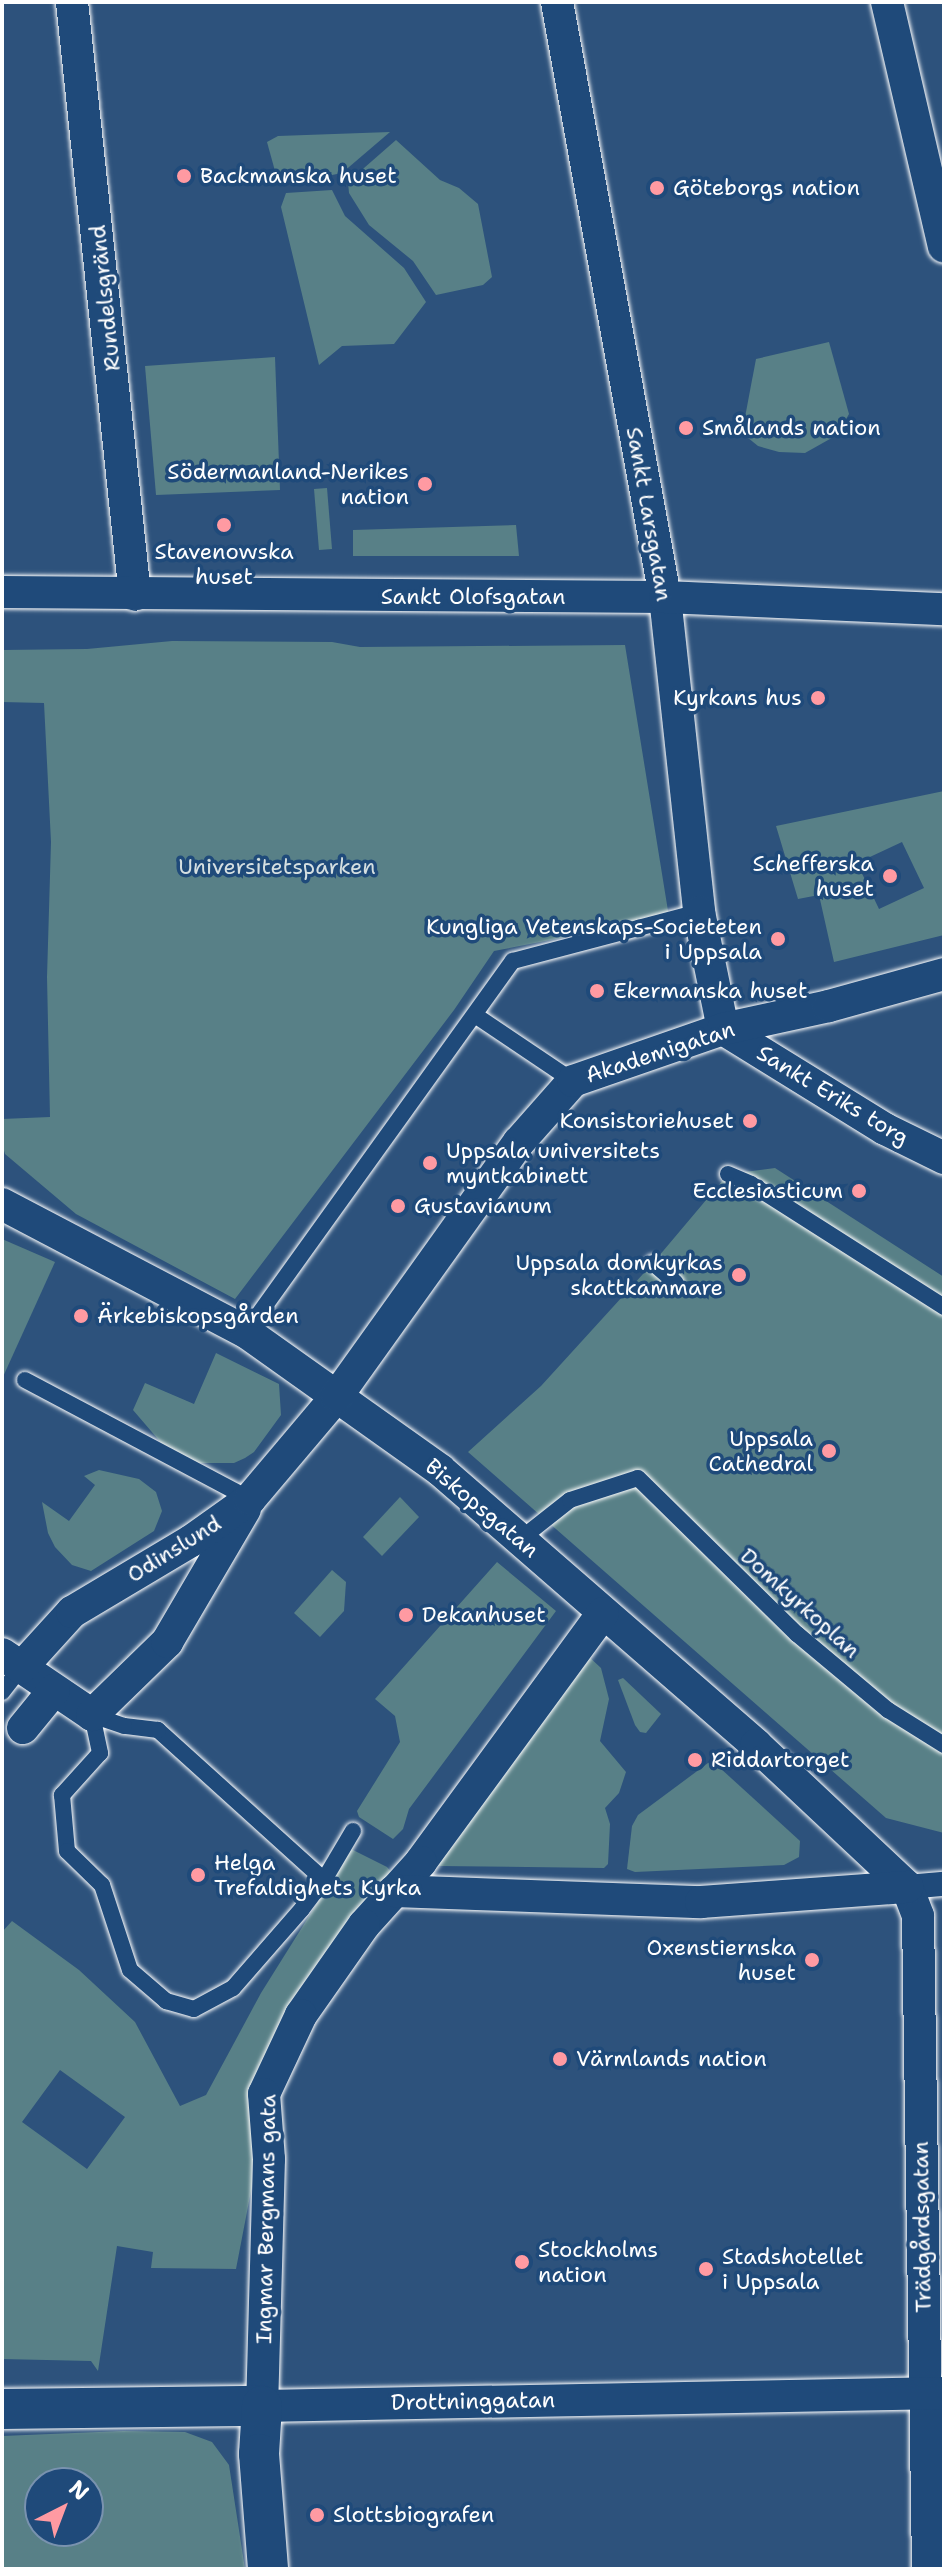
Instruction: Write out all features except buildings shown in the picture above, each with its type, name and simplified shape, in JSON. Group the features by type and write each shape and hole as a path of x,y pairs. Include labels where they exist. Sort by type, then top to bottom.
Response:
{"street":[{"name":"Rundelsgränd","path":"72,2 135,566 135,595"},
{"name":"Sankt Larsgatan","path":"557,2 665,597 699,912 723,1029"},
{"path":"887,2 944,246"},
{"name":"Sankt Olofsgatan","path":"2,592 665,597 944,609"},
{"name":"Akademigatan","path":"337,1396 519,1142 573,1081 723,1029 829,1006 944,974"},
{"name":"Sankt Eriks torg","path":"723,1029 885,1129 944,1158"},
{"name":"Biskopsgatan","path":"2,1204 246,1332 440,1470 756,1745 907,1887"},
{"name":"Odinslund","path":"8,1671 72,1612 191,1541 250,1499 337,1396"},
{"path":"8,1671 54,1690 92,1715 167,1642 250,1499"},
{"name":"Ingmar Bergmans gata","path":"262,2406 269,2159 264,2094 301,2015 364,1925 421,1862 603,1613"},
{"path":"23,1728 54,1690"},
{"path":"394,1891 701,1902 944,1884"},
{"name":"Trädgårdsgatan","path":"907,1887 918,1916 935,2392 928,2569"},
{"name":"Drottninggatan","path":"2,2409 935,2392"},
{"path":"262,2406 259,2454 268,2569"}],"lane":[{"path":"246,1332 513,961 699,912"},
{"path":"475,1015 573,1081"},
{"path":"728,1174 751,1184 944,1307"},
{"path":"653,1263 676,1283"},
{"path":"25,1380 250,1499"},
{"name":"Domkyrkoplan","path":"532,1530 570,1500 638,1478 797,1634 888,1710 944,1745"},
{"path":"92,1715 124,1726 158,1730 324,1880"},
{"path":"92,1715 100,1753 62,1795 67,1851 102,1885 130,1970 166,2001 194,2009 233,1988 324,1880 353,1831"}],"green space":[{"path":"390,132 342,173 322,177 275,171 267,142 278,136"},
{"path":"396,140 440,180 459,188 478,204 492,277 483,285 436,295 413,261 369,225 349,193 348,182"},
{"path":"332,190 345,216 404,268 426,302 394,344 342,346 319,365 281,207 286,193"},
{"path":"829,342 849,414 837,435 805,453 779,452 758,446 742,433 756,359"},
{"path":"275,357 280,490 156,495 145,366"},
{"path":"327,488 332,549 319,550 314,489"},
{"path":"516,525 519,556 353,556 353,530"},
{"name":"Universitetsparken","path":"172,641 332,642 360,647 625,645 669,917 494,951 454,1010 235,1299 76,1214 5,1154 2,1144 2,1119 50,1117 47,977 51,842 44,703 2,702 2,650 87,649"},
{"path":"944,791 944,935 834,962 819,895 798,899 776,826","holes":["902,842 924,888 879,909 857,863"]},
{"path":"775,1168 944,1277 944,1833 886,1818 468,1452 541,1386 653,1263 728,1174"},
{"path":"2,1239 55,1262 2,1379"},
{"path":"216,1353 279,1384 281,1415 254,1452 245,1458 234,1463 197,1463 163,1445 133,1410 145,1383 194,1404"},
{"path":"99,1470 139,1479 156,1492 162,1511 154,1531 91,1571 72,1565 55,1547 48,1533 42,1502 69,1521 95,1485 84,1476"},
{"path":"400,1497 419,1517 382,1556 363,1537"},
{"path":"497,1562 556,1611 409,1809 403,1829 393,1839 359,1817 357,1811 400,1742 395,1716 375,1699"},
{"path":"332,1570 346,1582 344,1611 320,1637 294,1613"},
{"path":"587,1655 601,1668 609,1699 600,1741 626,1772 619,1793 605,1808 610,1824 608,1864 604,1868 439,1866 434,1863"},
{"path":"623,1678 661,1714 646,1733 640,1732 635,1725 618,1680"},
{"path":"708,1763 719,1767 800,1841 799,1857 784,1865 635,1872 627,1869 632,1826 638,1815"},
{"path":"351,1849 387,1867 391,1872 299,2006 251,2191 236,2269 151,2268 153,2252 117,2246 98,2371 91,2361 2,2359 2,1932 12,1921 79,1970 135,2022 180,2106 206,2095 261,1993","holes":["60,2070 125,2117 87,2169 22,2122"]},
{"path":"185,2432 212,2442 229,2465 245,2569 2,2569 2,2436"}],"place":[{"name":"Backmanska huset","path":"184,176"},
{"name":"Göteborgs nation","path":"657,188"},
{"name":"Smålands nation","path":"686,428"},
{"name":"Södermanland-Nerikes nation","path":"425,484"},
{"name":"Stavenowska huset","path":"224,525"},
{"name":"Kyrkans hus","path":"818,698"},
{"name":"Schefferska huset","path":"890,876"},
{"name":"Kungliga Vetenskaps-Societeten i Uppsala","path":"778,939"},
{"name":"Ekermanska huset","path":"597,991"},
{"name":"Konsistoriehuset","path":"750,1121"},
{"name":"Uppsala universitets myntkabinett","path":"430,1163"},
{"name":"Ecclesiasticum","path":"859,1191"},
{"name":"Gustavianum","path":"398,1206"},
{"name":"Uppsala domkyrkas skattkammare","path":"739,1275"},
{"name":"Ärkebiskopsgården","path":"81,1316"},
{"name":"Uppsala Cathedral","path":"829,1451"},
{"name":"Dekanhuset","path":"406,1615"},
{"name":"Riddartorget","path":"695,1760"},
{"name":"Helga Trefaldighets Kyrka","path":"198,1875"},
{"name":"Oxenstiernska huset","path":"812,1960"},
{"name":"Värmlands nation","path":"560,2059"},
{"name":"Stockholms nation","path":"522,2262"},
{"name":"Stadshotellet i Uppsala","path":"706,2269"},
{"name":"Slottsbiografen","path":"317,2515"}]}
